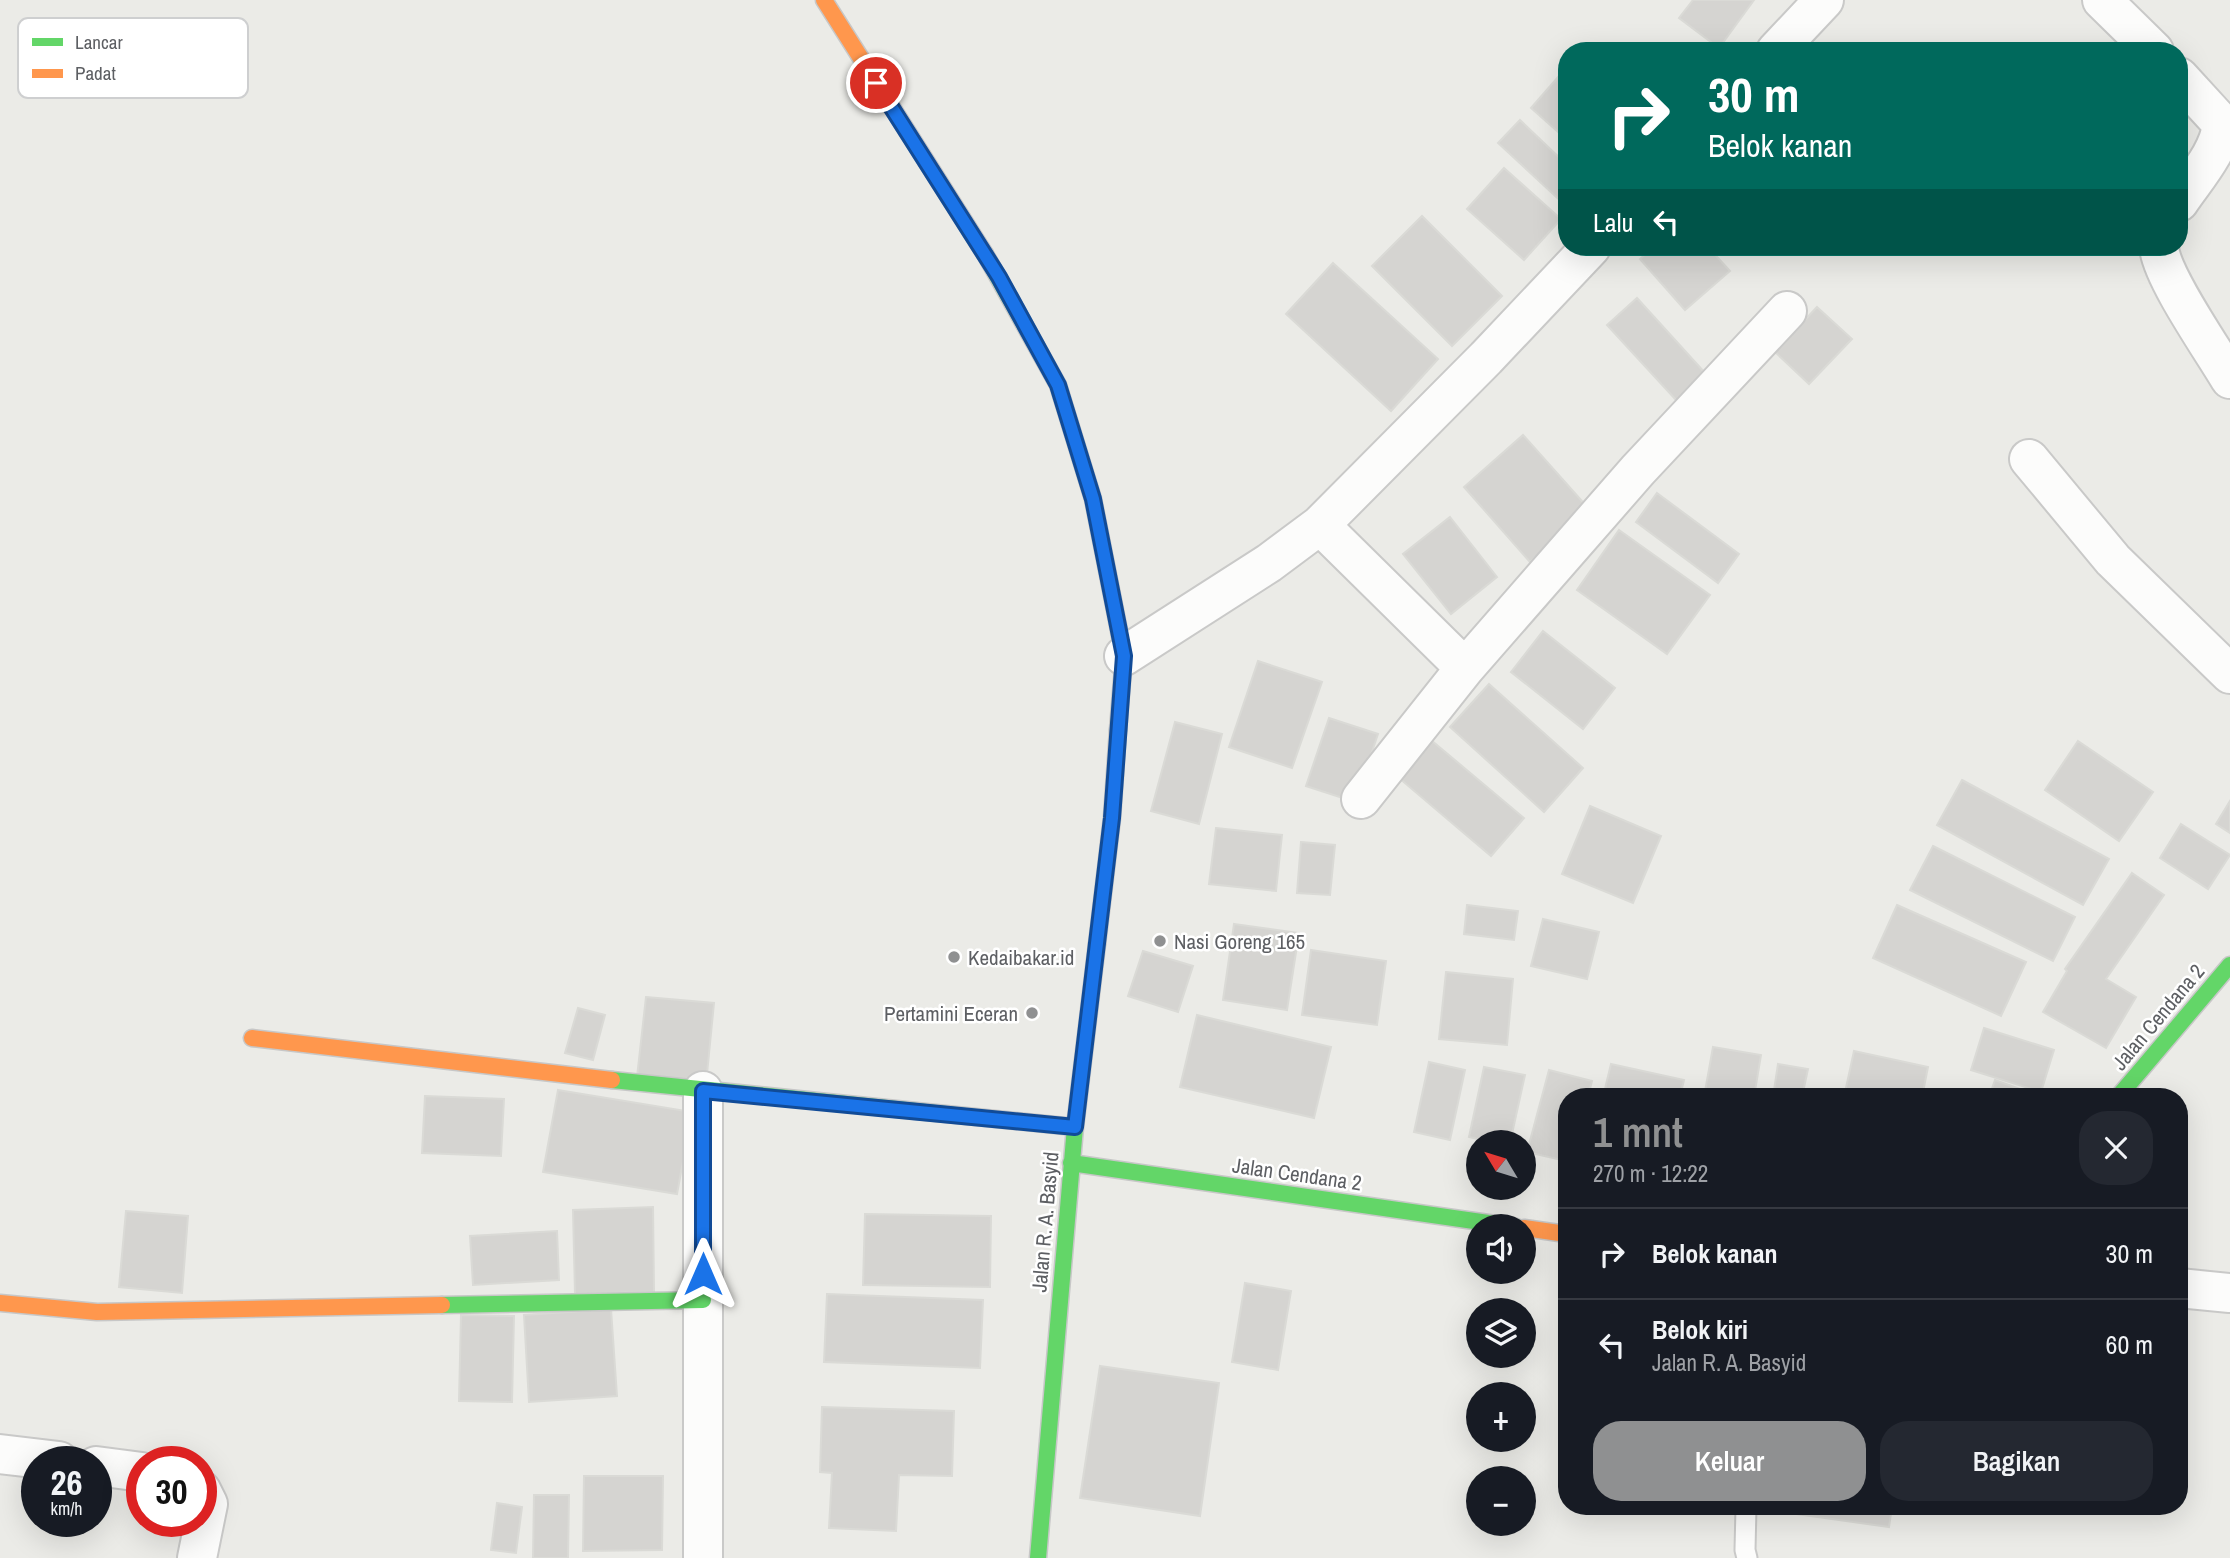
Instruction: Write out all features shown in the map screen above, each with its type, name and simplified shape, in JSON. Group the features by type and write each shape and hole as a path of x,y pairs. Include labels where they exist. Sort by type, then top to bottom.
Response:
{"street":[{"name":"Jalan R. A. Basyid","path":"824,0 999,277 1058,385 1093,499 1124,656 1112,818 1071,1163 1038,1558"},
{"path":"1784,42 1824,0"},
{"path":"2102,0 2145,42"},
{"path":"2188,88 2222,124 2221,136 2215,149 2188,189"},
{"path":"1124,656 1269,563 1320,525 1582,256"},
{"path":"2160,256 2170,278 2230,379"},
{"path":"1361,799 1465,668 1638,470 1787,311"},
{"path":"2029,459 2113,560 2230,674"},
{"path":"1320,525 1465,668"},
{"name":"Jalan Cendana 2","path":"2126,1088 2230,965"},
{"path":"251,1038 703,1091 1075,1127"},
{"path":"703,1091 703,1558"},
{"name":"Jalan Cendana 2","path":"1071,1163 1466,1220"},
{"path":"1536,1230 1558,1233"},
{"path":"2188,1289 2230,1293"},
{"path":"0,1303 97,1312 703,1300"},
{"path":"0,1454 21,1456"},
{"path":"197,1558 201,1537"}],"lane":[{"path":"1746,1515 1747,1558"}],"building":[{"path":"1693,0 1754,0 1723,42 1711,42 1679,18"},
{"path":"1558,77 1558,132 1531,108"},
{"path":"1520,120 1558,156 1558,199 1498,143"},
{"path":"1504,168 1558,216 1558,222 1524,260 1467,209"},
{"path":"1422,216 1502,296 1452,346 1372,266"},
{"path":"1644,256 1716,256 1730,271 1685,310 1640,259"},
{"path":"1333,263 1438,359 1391,411 1286,314"},
{"path":"1637,298 1706,374 1677,401 1607,325"},
{"path":"1817,307 1852,339 1809,384 1775,352"},
{"path":"1523,435 1589,509 1530,562 1464,487"},
{"path":"1657,493 1739,554 1718,583 1636,522"},
{"path":"1450,517 1497,577 1451,614 1403,554"},
{"path":"1619,530 1710,595 1667,654 1577,590"},
{"path":"1543,631 1615,688 1583,729 1511,672"},
{"path":"1258,661 1322,682 1292,768 1229,747"},
{"path":"1489,684 1583,768 1544,812 1450,727"},
{"path":"1329,718 1378,734 1355,802 1306,786"},
{"path":"1175,722 1222,734 1199,824 1151,811"},
{"path":"1425,735 1524,818 1491,856 1393,773"},
{"path":"2078,741 2153,792 2119,841 2045,790"},
{"path":"1962,780 2109,859 2083,905 1937,825"},
{"path":"2230,801 2230,833 2216,824"},
{"path":"1590,806 1661,836 1633,903 1562,874"},
{"path":"2181,824 2230,855 2208,889 2160,858"},
{"path":"1216,828 1282,835 1276,891 1209,884"},
{"path":"1301,842 1335,845 1330,895 1297,893"},
{"path":"1933,846 2075,917 2053,961 1910,890"},
{"path":"2132,873 2164,895 2106,979 2136,997 2106,1048 2043,1012 2067,971 2065,969"},
{"path":"1467,905 1518,911 1514,940 1464,934"},
{"path":"1897,905 2026,962 2001,1016 1873,958"},
{"path":"1543,919 1599,932 1587,979 1531,966"},
{"path":"1234,924 1299,933 1287,1010 1223,1000"},
{"path":"1311,950 1386,961 1377,1025 1302,1015"},
{"path":"1143,951 1193,966 1178,1012 1128,996"},
{"path":"1446,972 1513,979 1507,1045 1439,1039"},
{"path":"646,997 714,1003 706,1084 637,1077"},
{"path":"578,1008 605,1015 593,1060 565,1053"},
{"path":"1197,1015 1331,1047 1314,1118 1180,1087"},
{"path":"1984,1028 2054,1050 2042,1088 2028,1088 1971,1070"},
{"path":"1713,1047 1761,1055 1756,1088 1706,1088"},
{"path":"1854,1051 1928,1067 1924,1088 1846,1088"},
{"path":"1429,1062 1465,1070 1450,1140 1414,1132"},
{"path":"1611,1064 1684,1080 1682,1088 1605,1088"},
{"path":"1778,1064 1808,1069 1804,1088 1774,1088"},
{"path":"1484,1067 1525,1075 1513,1130 1470,1130"},
{"path":"1549,1070 1592,1081 1590,1088 1558,1088 1558,1159 1536,1154 1536,1130 1533,1130"},
{"path":"1995,1080 2017,1088 1992,1088"},
{"path":"558,1090 692,1112 677,1194 543,1172"},
{"path":"425,1096 504,1099 501,1156 422,1153"},
{"path":"653,1207 654,1292 575,1294 573,1210"},
{"path":"126,1211 188,1216 182,1293 119,1287"},
{"path":"865,1214 991,1216 990,1287 863,1285"},
{"path":"557,1231 559,1280 473,1285 470,1236"},
{"path":"1245,1283 1291,1291 1278,1370 1232,1362"},
{"path":"827,1294 983,1300 980,1368 824,1362"},
{"path":"611,1309 617,1396 529,1402 524,1315"},
{"path":"461,1315 514,1316 512,1402 459,1401"},
{"path":"1100,1366 1219,1383 1200,1516 1080,1498"},
{"path":"822,1407 954,1411 952,1476 899,1475 896,1531 829,1528 832,1473 820,1472"},
{"path":"584,1476 663,1476 662,1550 583,1551"},
{"path":"534,1495 569,1495 568,1558 533,1558"},
{"path":"497,1503 522,1507 516,1553 491,1550"},
{"path":"1802,1515 1891,1515 1889,1527"}],"traffic: fast":[{"path":"985,254 1058,385 1093,499 1124,656 1118,730"},
{"path":"1038,1558 1075,1127 1097,944"},
{"path":"2126,1088 2230,965"},
{"path":"612,1080 1075,1127"},
{"path":"1071,1163 1466,1220"},
{"path":"442,1305 703,1300"}],"traffic: slow":[{"path":"824,0 985,254"},
{"path":"1097,944 1112,818 1118,730"},
{"path":"252,1038 612,1080"},
{"path":"1536,1230 1558,1233"},
{"path":"0,1303 97,1312 442,1305"}],"place":[{"name":"Nasi Goreng 165","path":"1160,941"},
{"name":"Kedaibakar.id","path":"954,957"},
{"name":"Pertamini Eceran","path":"1032,1013"}],"route":[{"path":"703,1274 703,1091 1075,1127 1112,818 1124,656 1093,499 1058,385 999,277 876,83"}]}
